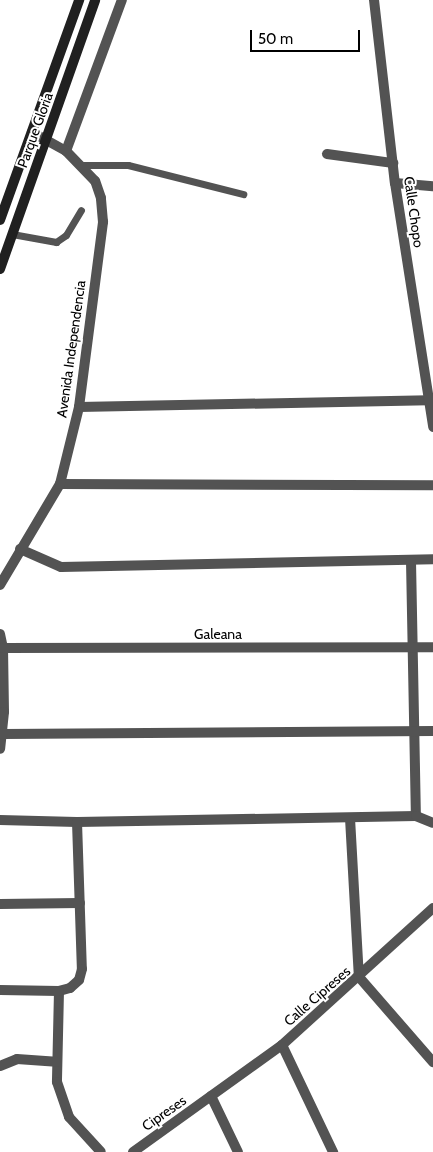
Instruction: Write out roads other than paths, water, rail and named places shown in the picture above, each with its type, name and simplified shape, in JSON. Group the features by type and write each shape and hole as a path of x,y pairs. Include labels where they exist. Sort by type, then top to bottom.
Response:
{"main road":[{"name":"Parque Gloria","path":"0,220 79,0"},
{"name":"Parque Gloria","path":"0,269 95,0"}],"street":[{"path":"66,151 122,0"},
{"name":"Calle Chopo","path":"374,0 395,183 433,427"},
{"name":"Avenida Independencia","path":"0,585 60,484 79,407 103,222 102,198 95,181 82,165 66,151 46,138 32,132"},
{"path":"326,154 393,163"},
{"path":"395,183 433,186"},
{"path":"79,407 428,400"},
{"path":"60,484 433,485"},
{"path":"20,549 61,566 411,561 433,558"},
{"path":"411,561 416,816"},
{"path":"0,634 3,648 4,734 0,749"},
{"name":"Galeana","path":"3,648 433,647"},
{"path":"4,734 433,731"},
{"path":"0,820 77,822 416,816 433,823"},
{"path":"350,818 359,977 433,1062"},
{"path":"0,990 59,991 70,988 79,980 82,969 77,822"},
{"path":"0,904 80,902"},
{"name":"Calle Cipreses","path":"211,1096 282,1045 433,908"},
{"path":"59,991 56,1082 65,1109 101,1152"},
{"path":"282,1045 334,1152"},
{"path":"0,1066 26,1058 56,1062"},
{"path":"211,1096 238,1152"},
{"name":"Cipreses","path":"132,1152 211,1096"}],"lane":[{"path":"82,165 128,165 243,194"},
{"path":"12,234 56,242 66,235 81,210"}]}
